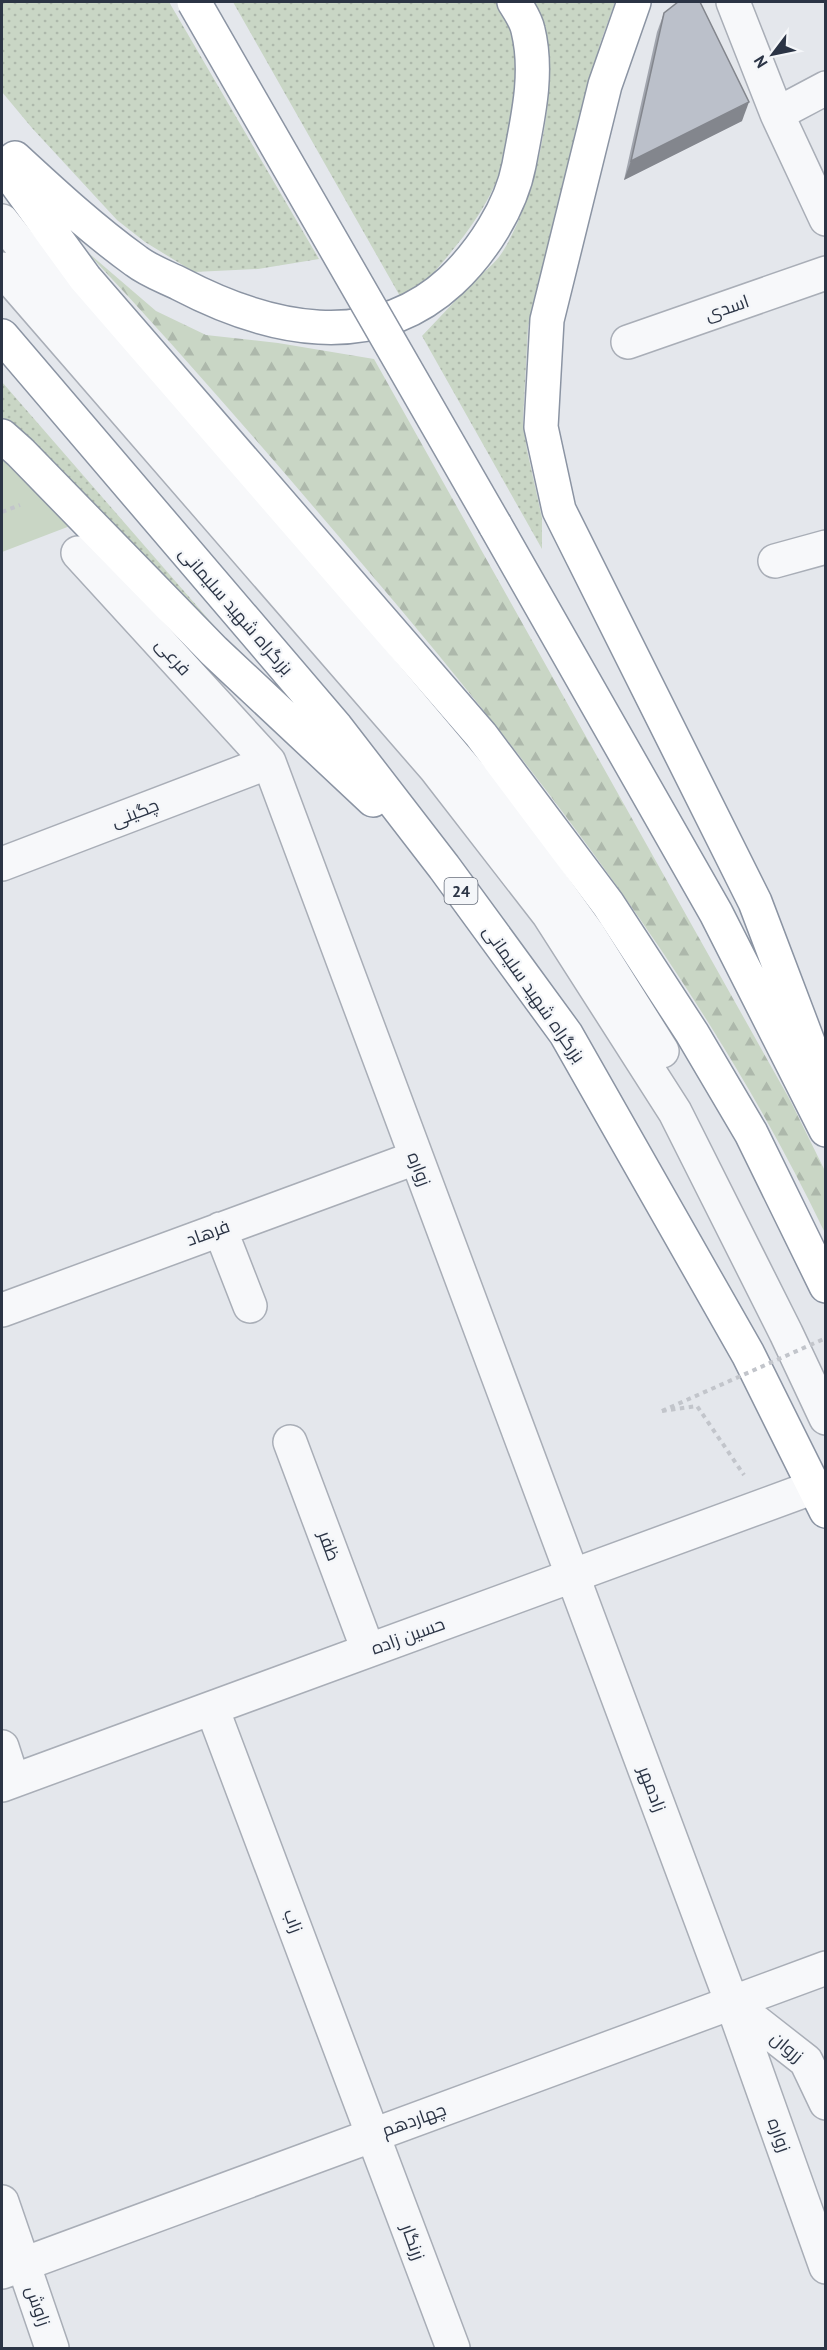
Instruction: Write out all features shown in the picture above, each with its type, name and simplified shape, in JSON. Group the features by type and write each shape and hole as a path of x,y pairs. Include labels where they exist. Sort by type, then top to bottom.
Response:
{"highway":[{"path":"194,2 716,913 825,1130"},
{"path":"2,147 84,220 138,262 208,299 270,321 327,328 369,325 408,313 438,292 467,266 492,230 515,183 533,90 528,29 514,2"},
{"path":"634,2 605,85 547,320 541,427 559,510 755,902 825,1089"},
{"path":"2,164 93,287 481,735 609,904 669,996 752,1133 825,1286"},
{"name":"بزرگراه شهید سلیمانی","path":"2,336 336,727 444,867 566,1034 742,1344 820,1499"},
{"path":"2,436 214,651 444,867"}],"street":[{"path":"733,2 777,114 825,219"},
{"path":"777,114 825,88"},
{"path":"2,222 91,334 218,476 355,636 494,803 537,859 629,997 697,1112 750,1210 825,1370"},
{"path":"2,269 435,768 549,915 675,1112 786,1333 825,1418"},
{"name":"اسدی","path":"627,342 825,273"},
{"path":"775,561 825,547"},
{"name":"فرعی","path":"78,553 269,762"},
{"name":"چگینی","path":"2,864 269,762"},
{"name":"زواره","path":"269,762 572,1575"},
{"name":"فرهاد","path":"2,1310 415,1158"},
{"path":"220,1229 250,1306"},
{"name":"ظفر","path":"290,1442 368,1650"},
{"name":"حسین زاده","path":"8,1783 765,1505 820,1499"},
{"name":"زادمهر","path":"572,1575 732,2003"},
{"name":"زاب","path":"212,1708 374,2135"},
{"path":"2,1747 8,1783"},
{"name":"چهاردهم","path":"12,2268 825,1968"},
{"name":"زواره","path":"732,2003 825,2267"},
{"name":"زروان","path":"732,2003 806,2061 825,2103"},
{"name":"زرنگار","path":"374,2135 453,2349"},
{"name":"زاوش","path":"2,2202 12,2268 52,2349"}],"path":[{"path":"765,1505 697,1406 662,1411 825,1338"}],"green space":[{"path":"2,2 169,2 319,259 258,269 194,272 145,242 117,220 2,92"},
{"path":"233,2 500,2 511,28 517,63 517,89 510,137 503,165 479,215 446,259 405,305"},
{"path":"534,2 615,2 600,44 528,327 523,420 542,518 542,549 422,336 499,257 513,233 525,203 544,131 548,94 549,59 544,28"},
{"path":"85,250 156,311 206,335 278,343 374,359 790,1100 825,1171 825,1233 779,1143 728,1055 674,969 556,803 364,566 226,406"},
{"path":"2,382 230,644 31,439 11,421 2,419"},
{"path":"2,454 70,526 2,552"}],"building":[{"path":"678,2 700,2 749,102 631,161 664,13"}]}
